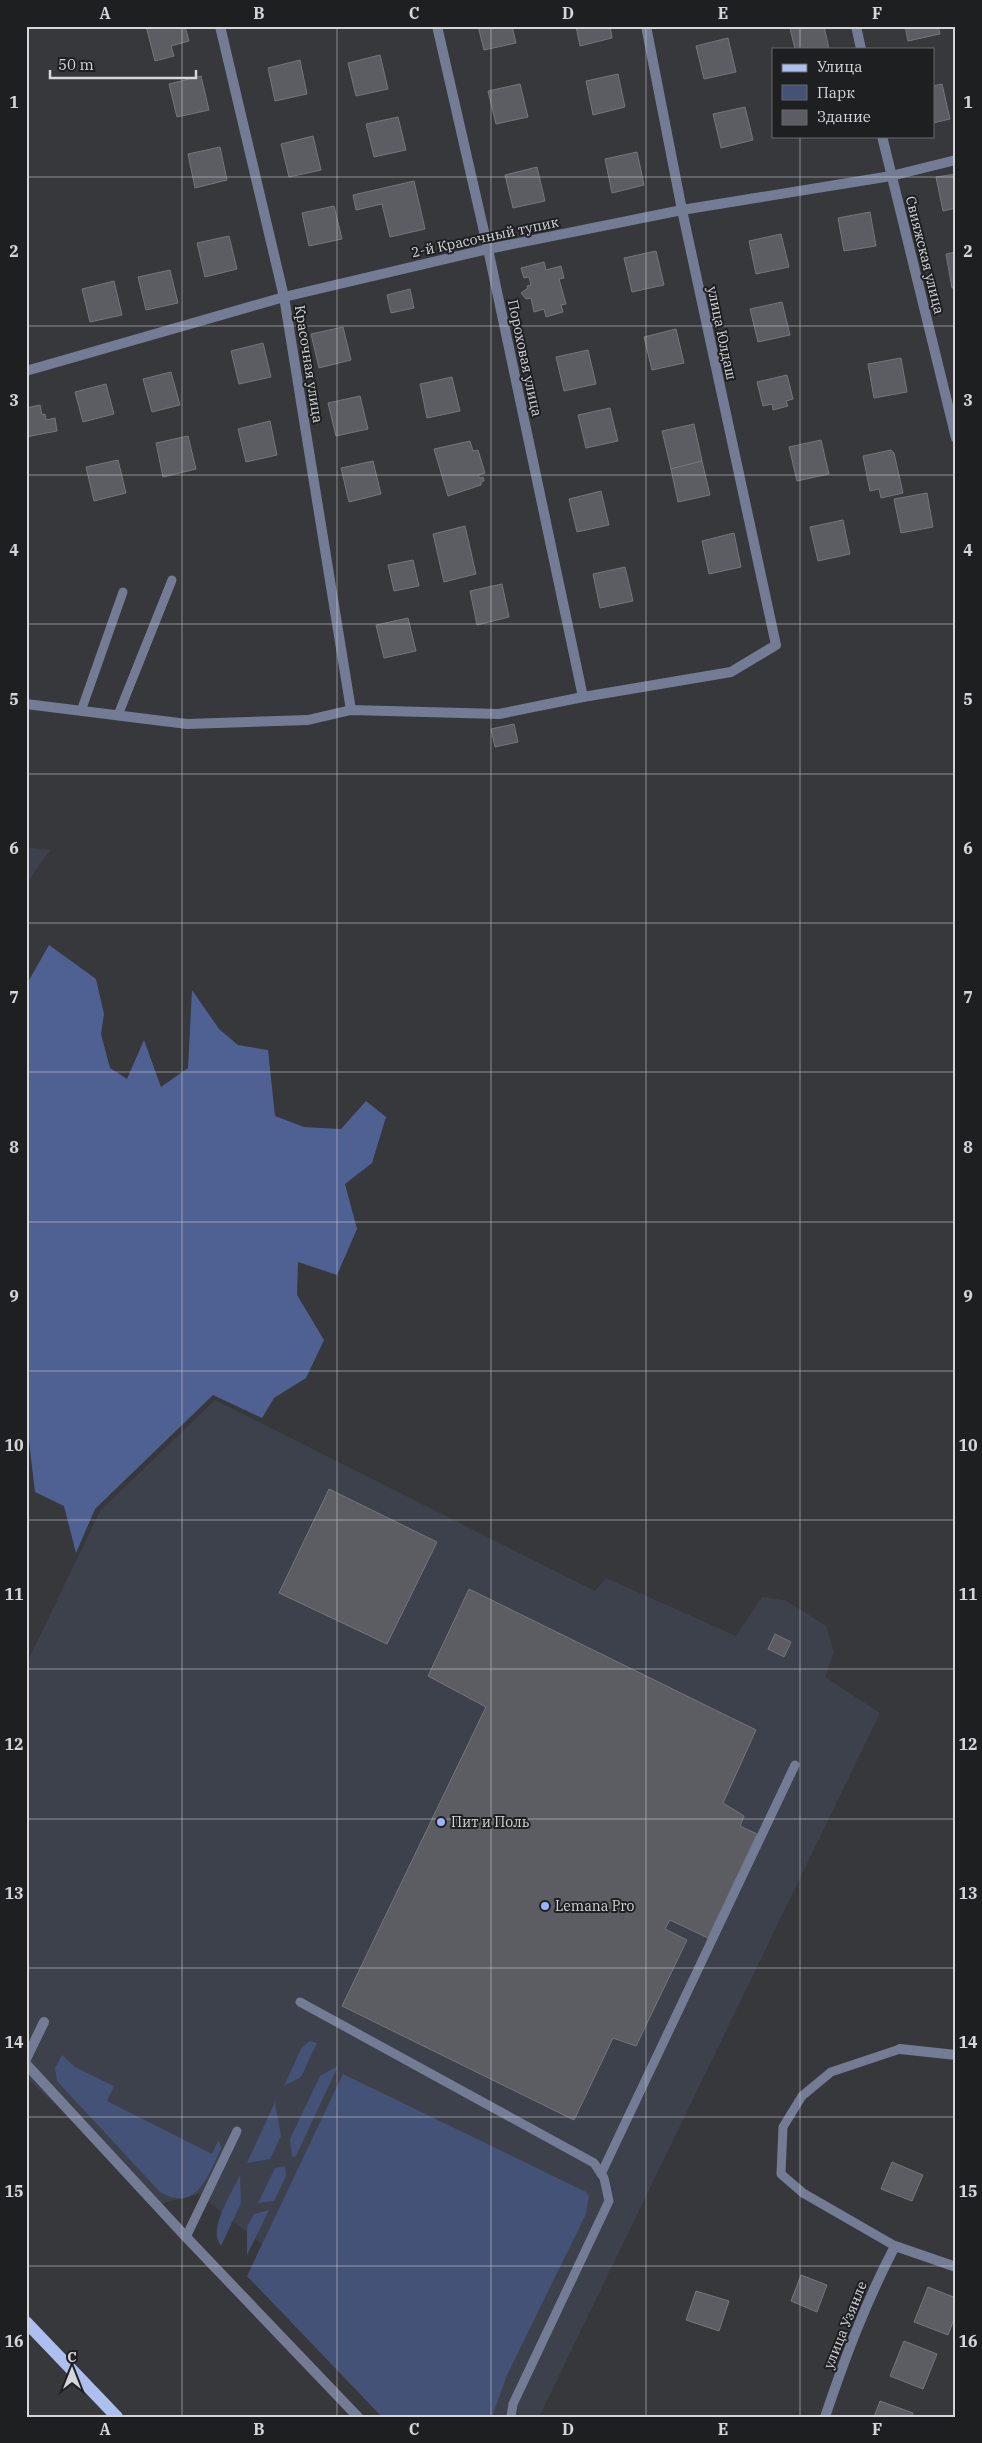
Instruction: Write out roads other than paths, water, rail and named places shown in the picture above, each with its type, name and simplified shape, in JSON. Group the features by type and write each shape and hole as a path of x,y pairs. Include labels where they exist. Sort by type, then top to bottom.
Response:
{"main road":[{"path":"26,2322 118,2417"}],"street":[{"name":"Красочная улица","path":"220,26 284,297 352,710"},
{"name":"Пороховая улица","path":"437,26 488,249 583,697"},
{"name":"улица Юлдаш","path":"583,697 731,672 776,645 682,210 646,26"},
{"path":"856,26 861,48"},
{"name":"Свияжская улица","path":"882,138 956,438"},
{"name":"2-й Красочный тупик","path":"26,371 284,297 488,249 682,210 891,176 956,160"},
{"path":"26,704 187,724 308,720 352,710 498,714 583,697"},
{"path":"26,2059 44,2022"},
{"path":"900,2050 956,2056"},
{"path":"26,2064 186,2237 358,2417"},
{"path":"895,2246 956,2267"},
{"name":"улица Узянле","path":"825,2417 866,2305 895,2246"}],"lane":[{"path":"118,715 172,580"},
{"path":"81,710 123,592"},
{"path":"601,2174 795,1764"},
{"path":"300,2002 594,2163 601,2174 609,2201 513,2404 511,2417"},
{"path":"895,2246 803,2193 781,2174 783,2127 802,2096 831,2072 900,2050"},
{"path":"186,2237 237,2131"}],"place":[{"name":"Пит и Поль","path":"441,1822"},
{"name":"Lemana Pro","path":"545,1906"}]}
